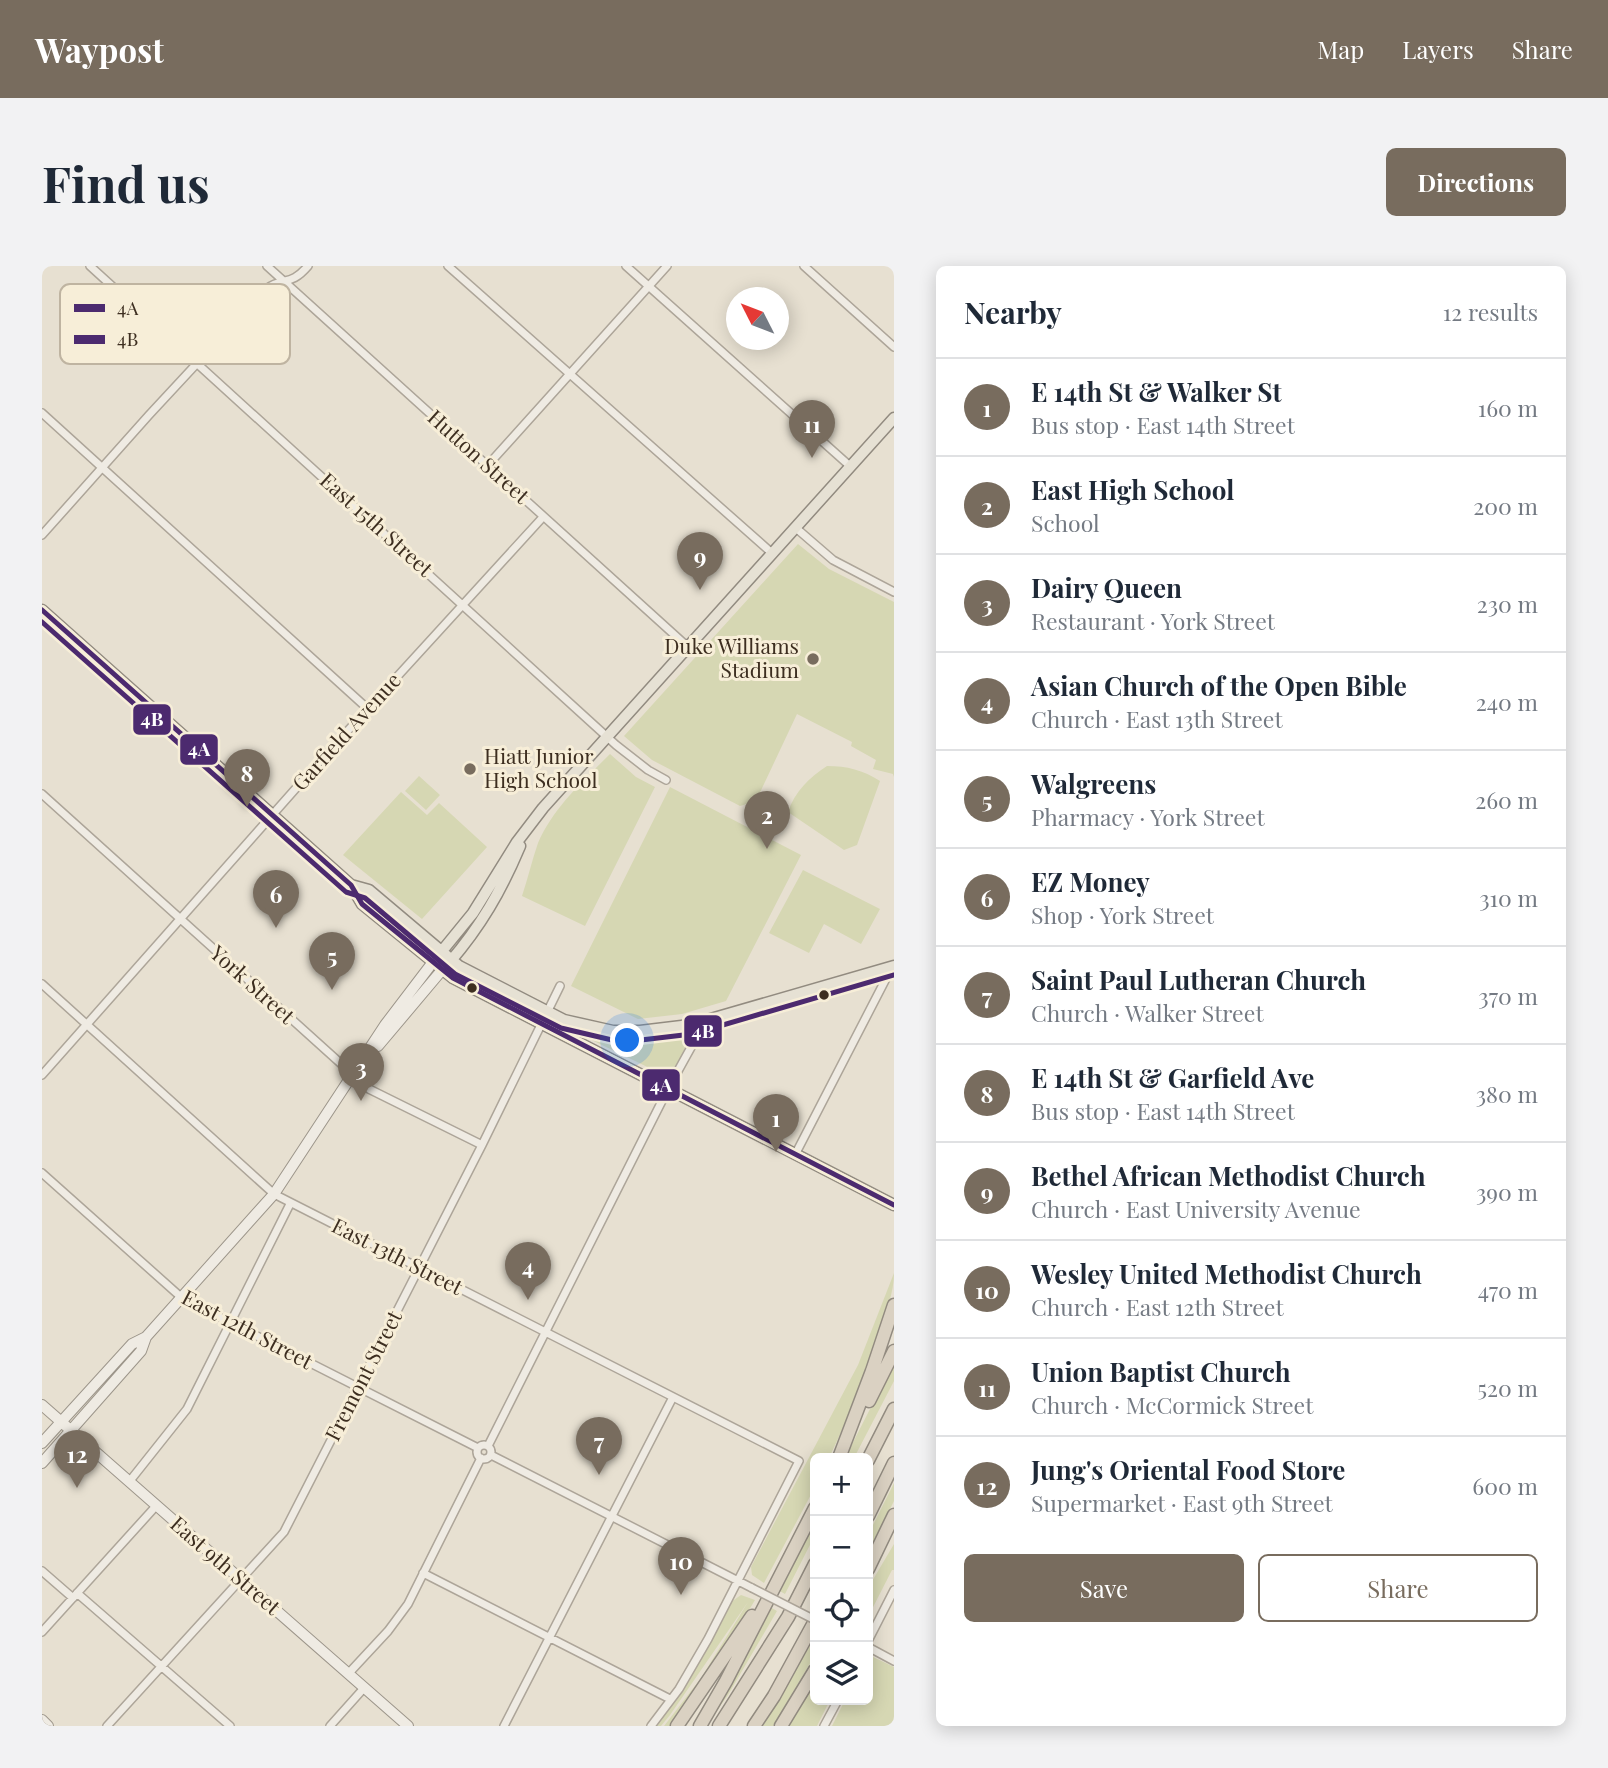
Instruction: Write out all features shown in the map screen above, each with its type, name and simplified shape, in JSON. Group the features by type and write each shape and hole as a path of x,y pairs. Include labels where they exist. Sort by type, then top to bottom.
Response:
{"highway":[{"path":"841,1453 894,1305"},
{"path":"842,1453 894,1351"},
{"path":"872,1453 894,1409"},
{"path":"873,1506 894,1463"},
{"path":"873,1560 894,1515"},
{"path":"700,1726 811,1516"},
{"path":"873,1563 894,1530"},
{"path":"677,1726 799,1541"},
{"path":"719,1726 788,1617 810,1574"},
{"path":"754,1726 774,1696 810,1630"},
{"path":"781,1726 810,1678"}],"main road":[{"path":"42,1443 131,1344 146,1337 183,1298 274,1194 385,1025 472,914 517,842 543,808 894,418"},
{"path":"42,610 351,885 362,904 442,970 541,1024 894,1205"},
{"path":"352,1076 488,914 534,821"},
{"path":"351,885 369,890 459,966 564,1020 613,1031 653,1030 705,1022 894,965"},
{"path":"42,1464 141,1351 146,1337"},
{"name":"East 9th Street","path":"42,1405 408,1726"},
{"path":"42,1720 48,1726"}],"street":[{"name":"East 15th Street","path":"90,266 110,284"},
{"name":"Hutton Street","path":"267,266 287,284"},
{"path":"273,284 291,281 308,266"},
{"path":"448,266 773,554"},
{"path":"626,266 851,467"},
{"path":"488,466 667,266"},
{"path":"804,266 894,347"},
{"name":"Hutton Street","path":"290,286 689,648"},
{"path":"42,536 195,364"},
{"name":"East 15th Street","path":"197,364 607,736 648,770 666,780"},
{"path":"42,414 368,709"},
{"name":"Garfield Avenue","path":"42,1075 272,815 543,517"},
{"path":"796,528 833,560 894,592"},
{"name":"York Street","path":"42,794 352,1076 369,1089 482,1144"},
{"path":"796,1153 894,965"},
{"name":"East 13th Street","path":"42,984 274,1194 799,1461 737,1581"},
{"name":"Fremont Street","path":"107,1726 284,1532 561,986"},
{"path":"488,1446 668,1089 705,1022"},
{"name":"East 12th Street","path":"42,1173 183,1298 478,1448"},
{"path":"129,1482 187,1409 290,1204"},
{"path":"504,1726 673,1397"},
{"path":"481,1458 478,1448 482,1445 491,1449 491,1455"},
{"path":"491,1455 810,1618"},
{"path":"481,1458 486,1459 491,1455"},
{"path":"348,1674 401,1614 481,1458"},
{"path":"42,1632 156,1506"},
{"path":"42,1572 75,1595 230,1726"},
{"path":"423,1573 670,1699"},
{"path":"651,1726 679,1689 737,1581"},
{"path":"873,1631 894,1590"},
{"path":"873,1650 894,1661"},
{"path":"330,1726 364,1688"},
{"path":"824,1726 835,1705"}],"green space":[{"name":"Duke Williams Stadium","path":"798,544 829,569 894,602 894,777 893,774 873,769 876,760 851,746 852,742 797,714 756,801 740,806 652,760 624,736"},
{"path":"610,754 636,777 655,787 585,926 522,896 544,830 570,795"},
{"path":"827,766 855,769 880,781 857,845 844,850 788,812 803,786"},
{"path":"419,776 440,795 426,810 405,791"},
{"path":"670,787 801,855 726,1001 682,1014 638,1019 571,986"},
{"path":"401,792 427,815 439,803 487,847 422,919 343,855"},
{"path":"803,870 880,909 861,944 824,924 809,953 769,933"},
{"path":"571,1030 648,1038 687,1033 690,1038 676,1066 662,1074"},
{"path":"894,1273 893,1288 869,1364 831,1453 811,1453 858,1365"},
{"path":"894,1362 894,1381 857,1453 848,1453"},
{"path":"810,1456 810,1496 764,1583 752,1575 751,1567"},
{"path":"894,1483 894,1501 873,1543 873,1525"},
{"path":"810,1527 810,1545 785,1594 778,1590"},
{"path":"894,1544 894,1570 873,1607 873,1580"},
{"path":"741,1595 755,1600 730,1642 671,1726 664,1726 701,1678 748,1602 670,1715 661,1726 657,1726 689,1681 731,1602"},
{"path":"770,1607 777,1611 728,1695 706,1726"},
{"path":"810,1646 810,1663 773,1726 763,1726"},
{"path":"873,1657 894,1667 894,1726 832,1726 842,1705 873,1705"},
{"path":"810,1689 810,1705 828,1705 817,1726 788,1726"}],"transit line":[{"name":"4A","path":"42,610 351,885 362,904 453,978 894,1205"},
{"name":"4B","path":"42,622 346,892 365,898 455,974 561,1028 612,1040 641,1040 692,1034 894,975"}],"place":[{"name":"Union Baptist Church","path":"812,458"},
{"name":"Bethel African Methodist Church","path":"700,590"},
{"name":"Duke Williams Stadium","path":"813,659"},
{"name":"Hiatt Junior High School","path":"470,769"},
{"name":"E 14th St & Garfield Ave","path":"247,807"},
{"name":"East High School","path":"767,849"},
{"name":"EZ Money","path":"276,928"},
{"name":"Walgreens","path":"332,990"},
{"name":"Dairy Queen","path":"361,1101"},
{"name":"E 14th St & Walker St","path":"776,1152"},
{"name":"Asian Church of the Open Bible","path":"528,1300"},
{"name":"Saint Paul Lutheran Church","path":"599,1475"},
{"name":"Jung's Oriental Food Store","path":"77,1488"},
{"name":"Wesley United Methodist Church","path":"681,1595"}]}
